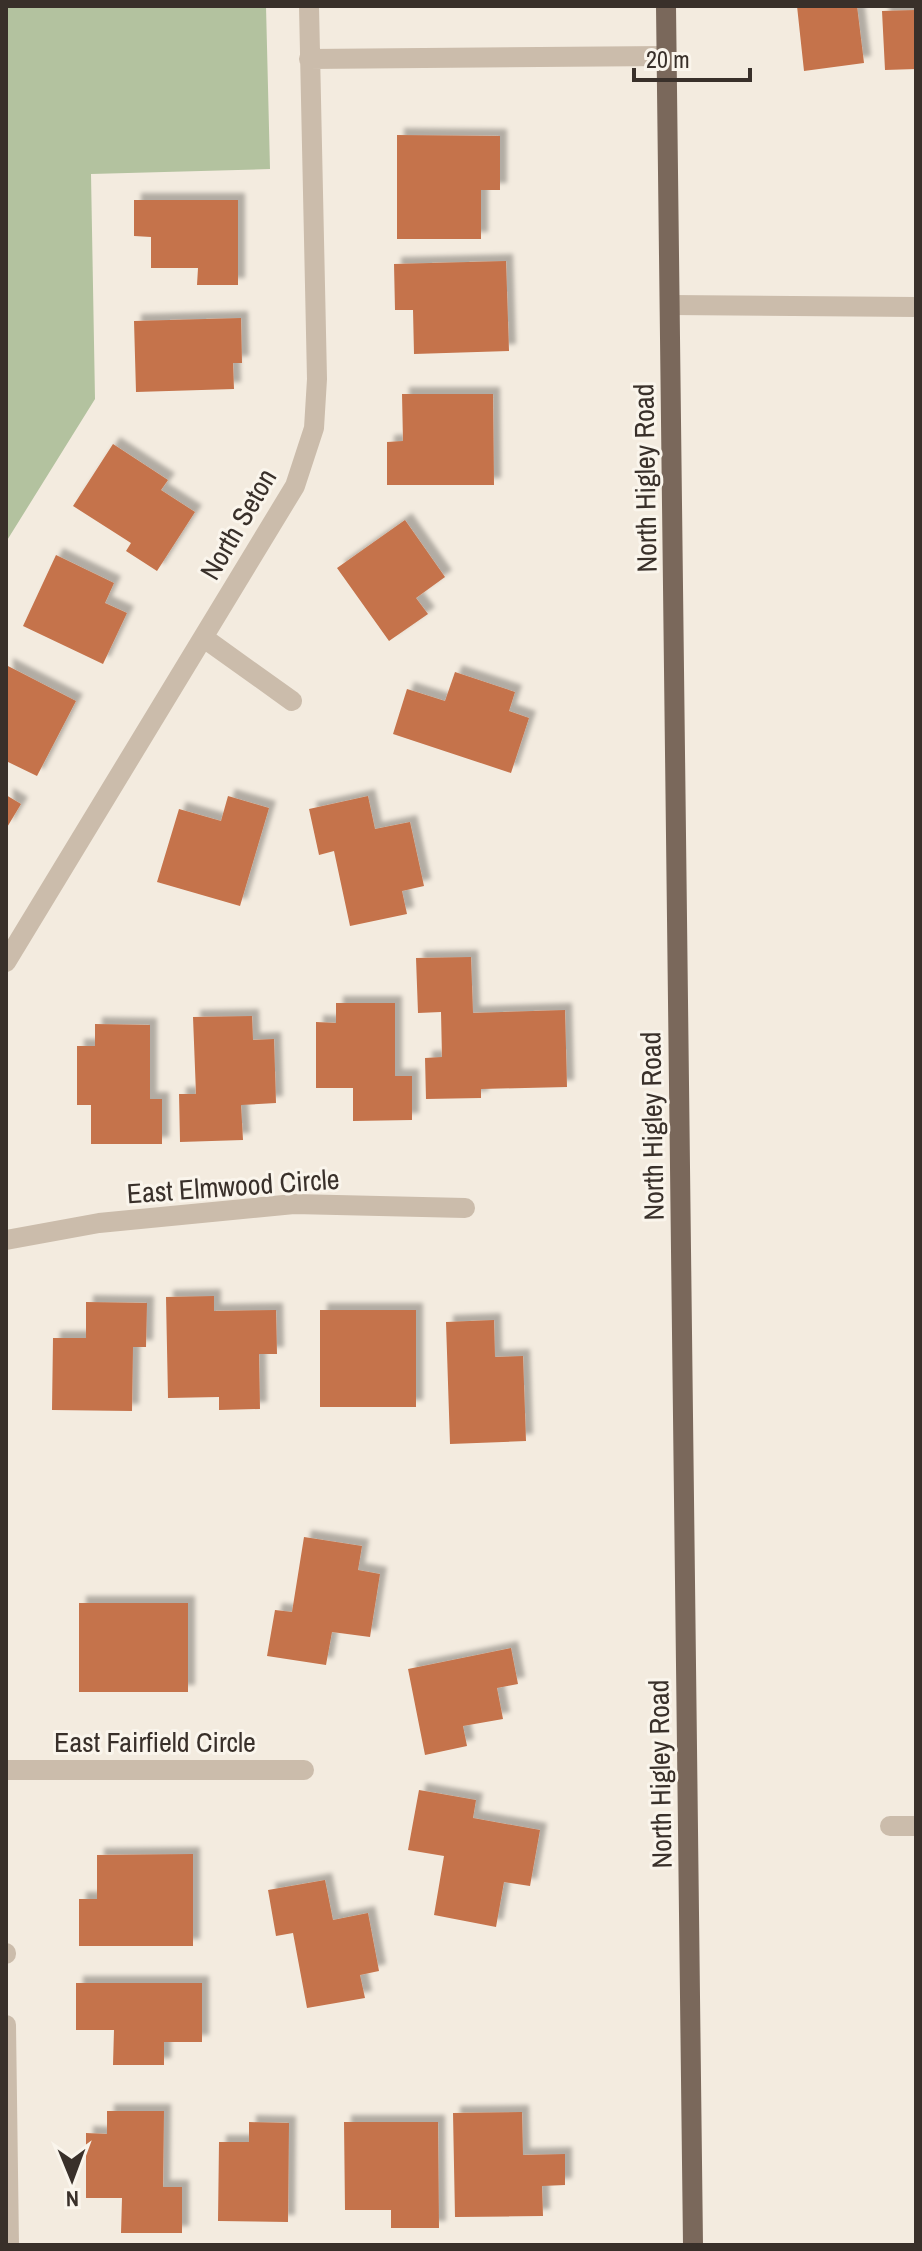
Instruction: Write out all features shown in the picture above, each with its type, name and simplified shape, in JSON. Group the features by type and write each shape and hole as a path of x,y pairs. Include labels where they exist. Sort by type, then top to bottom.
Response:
{"main road":[{"name":"North Higley Road","path":"666,6 693,2245"}],"street":[{"name":"North Seton","path":"6,962 295,486 314,428 317,379 309,6"},
{"path":"309,59 666,56"},
{"path":"671,305 916,307"},
{"path":"204,638 292,701"},
{"name":"East Elmwood Circle","path":"6,1240 99,1223 294,1204 465,1208"},
{"name":"East Fairfield Circle","path":"6,1770 304,1770"},
{"path":"890,1826 916,1826"},
{"path":"6,2025 9,2245"}],"green space":[{"path":"6,6 266,6 270,169 91,174 95,399 6,542"}],"building":[{"path":"797,6 857,6 864,63 804,71"},
{"path":"916,10 916,69 885,70 882,11"},
{"path":"397,135 500,136 500,190 481,190 481,239 397,239"},
{"path":"134,200 238,200 238,285 197,285 198,268 151,268 151,237 134,236"},
{"path":"506,261 509,351 414,354 413,310 395,310 394,264"},
{"path":"241,318 242,363 233,363 234,389 136,392 134,321"},
{"path":"402,394 493,394 494,485 387,485 387,442 403,441"},
{"path":"113,444 168,480 161,490 195,512 157,571 126,551 131,543 73,506"},
{"path":"405,520 445,577 416,598 428,614 389,641 337,568"},
{"path":"56,555 114,583 105,603 127,613 103,664 23,626"},
{"path":"6,665 76,701 37,776 6,761"},
{"path":"455,672 515,692 509,711 529,718 511,773 393,734 407,689 445,701"},
{"path":"6,795 21,804 6,829"},
{"path":"228,796 269,808 240,906 157,882 179,809 221,821"},
{"path":"368,796 375,829 410,822 424,886 402,891 407,914 350,926 334,851 319,855 309,809"},
{"path":"471,957 473,1013 565,1010 567,1087 481,1089 481,1098 426,1099 425,1058 442,1057 441,1012 418,1013 416,958"},
{"path":"336,1003 395,1003 395,1076 412,1076 412,1120 353,1121 353,1088 316,1088 316,1022 336,1023"},
{"path":"252,1016 253,1040 274,1039 276,1103 241,1105 243,1140 180,1142 179,1094 196,1094 193,1017"},
{"path":"95,1024 150,1025 150,1099 162,1099 162,1144 91,1144 91,1105 77,1105 77,1046 95,1046"},
{"path":"214,1296 214,1311 276,1310 277,1354 259,1354 260,1409 219,1410 219,1397 168,1398 166,1297"},
{"path":"86,1302 147,1303 146,1347 133,1347 132,1411 52,1410 53,1338 86,1338"},
{"path":"320,1310 416,1310 416,1407 320,1407"},
{"path":"494,1320 495,1357 523,1356 526,1441 450,1444 446,1322"},
{"path":"304,1537 362,1546 358,1570 380,1574 370,1637 332,1632 326,1665 267,1656 275,1610 292,1612"},
{"path":"79,1603 188,1603 188,1692 79,1692"},
{"path":"511,1648 518,1684 497,1688 503,1719 463,1726 467,1746 425,1755 408,1669"},
{"path":"419,1790 476,1800 473,1818 540,1830 530,1886 504,1882 496,1927 434,1915 444,1856 408,1850"},
{"path":"193,1854 193,1946 79,1946 79,1899 97,1899 97,1855"},
{"path":"325,1880 333,1920 368,1913 379,1971 360,1975 365,1998 307,2008 293,1933 276,1936 268,1890"},
{"path":"76,1983 202,1983 202,2042 164,2042 164,2065 113,2065 114,2030 76,2030"},
{"path":"107,2111 164,2111 163,2187 182,2187 182,2233 121,2233 122,2198 86,2198 86,2133 107,2134"},
{"path":"522,2112 523,2155 565,2154 565,2185 542,2186 543,2216 455,2217 453,2113"},
{"path":"249,2122 289,2123 288,2222 218,2221 219,2142 249,2142"},
{"path":"344,2122 438,2122 439,2228 391,2228 391,2210 345,2210"}]}
